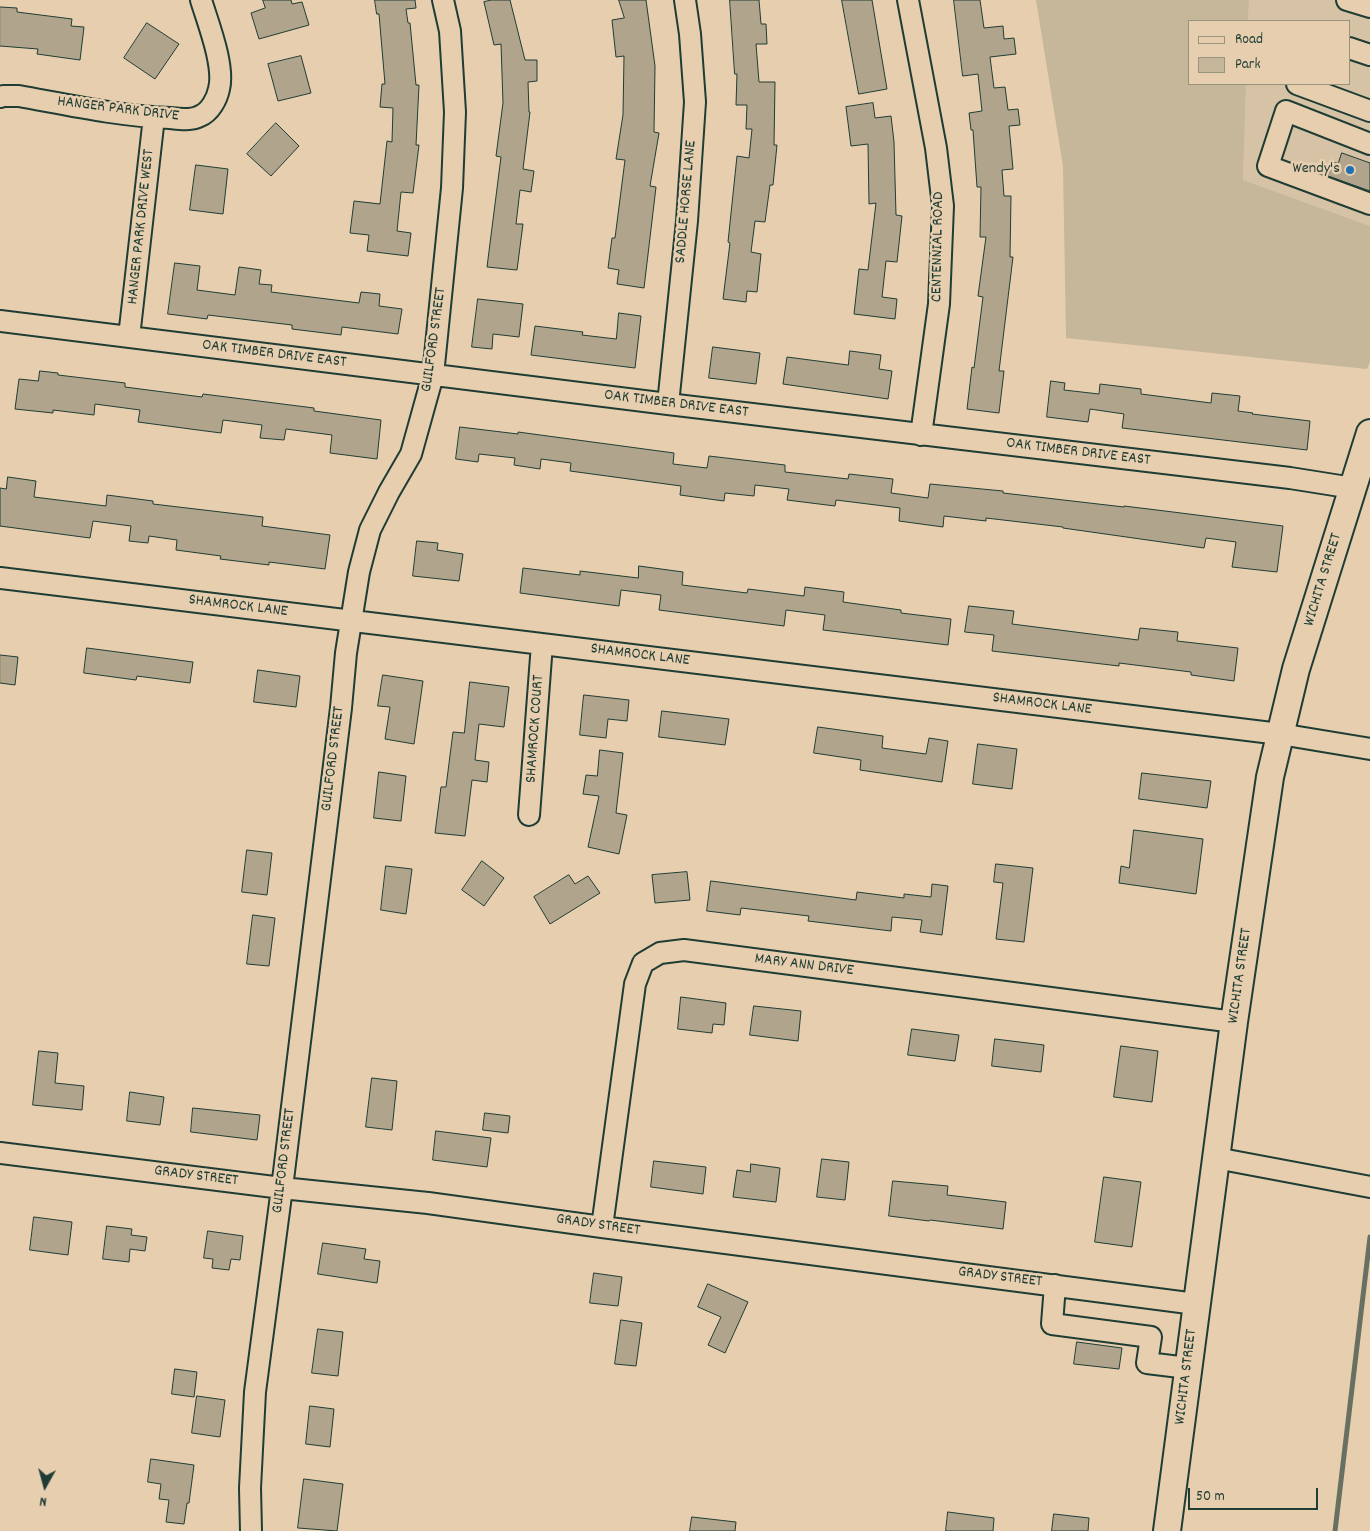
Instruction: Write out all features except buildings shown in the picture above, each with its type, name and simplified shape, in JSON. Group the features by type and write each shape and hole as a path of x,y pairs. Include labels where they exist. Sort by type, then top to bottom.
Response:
{"main road":[{"name":"WICHITA STREET","path":"1167,1531 1234,1022 1270,778 1296,669 1370,433"}],"street":[{"name":"HANGER PARK DRIVE","path":"0,97 19,96 154,118 186,119 200,117 209,110 217,98 221,72 201,0"},
{"name":"GUILFORD STREET","path":"251,1531 250,1488 255,1392 282,1188 351,620 359,572 370,530 411,454 433,375 452,188 455,112 450,30 443,0"},
{"name":"SADDLE HORSE LANE","path":"668,404 687,221 695,102 690,34 685,0"},
{"name":"CENTENNIAL ROAD","path":"908,0 936,148 943,206 939,304 921,435"},
{"path":"1347,0 1370,7"},
{"path":"1350,48 1370,55"},
{"path":"1300,85 1370,111"},
{"path":"1370,144 1286,111 1268,166 1370,204"},
{"name":"HANGER PARK DRIVE WEST","path":"129,337 154,118"},
{"name":"OAK TIMBER DRIVE EAST","path":"0,321 921,435 1280,477 1352,488"},
{"name":"SHAMROCK LANE","path":"0,578 1280,734 1370,749"},
{"name":"SHAMROCK COURT","path":"529,815 542,644"},
{"name":"MARY ANN DRIVE","path":"602,1227 635,984 643,964 660,952 684,950 1234,1022"},
{"name":"GRADY STREET","path":"0,1153 282,1188 428,1203 1196,1304"},
{"path":"1216,1158 1362,1185"},
{"path":"1056,1285 1052,1324 1151,1337 1147,1363 1188,1368"}],"shaded area":[{"path":"1249,0 1370,0 1370,226 1243,180 1246,85 1350,85 1350,20 1248,20"}],"green space":[{"path":"1036,0 1249,0 1248,20 1188,20 1188,85 1246,85 1243,180 1370,226 1370,362 1367,369 1066,338 1063,166"}],"waterway":[{"path":"1335,1531 1370,1237"}],"place":[{"name":"Wendy's","path":"1350,170"}]}
